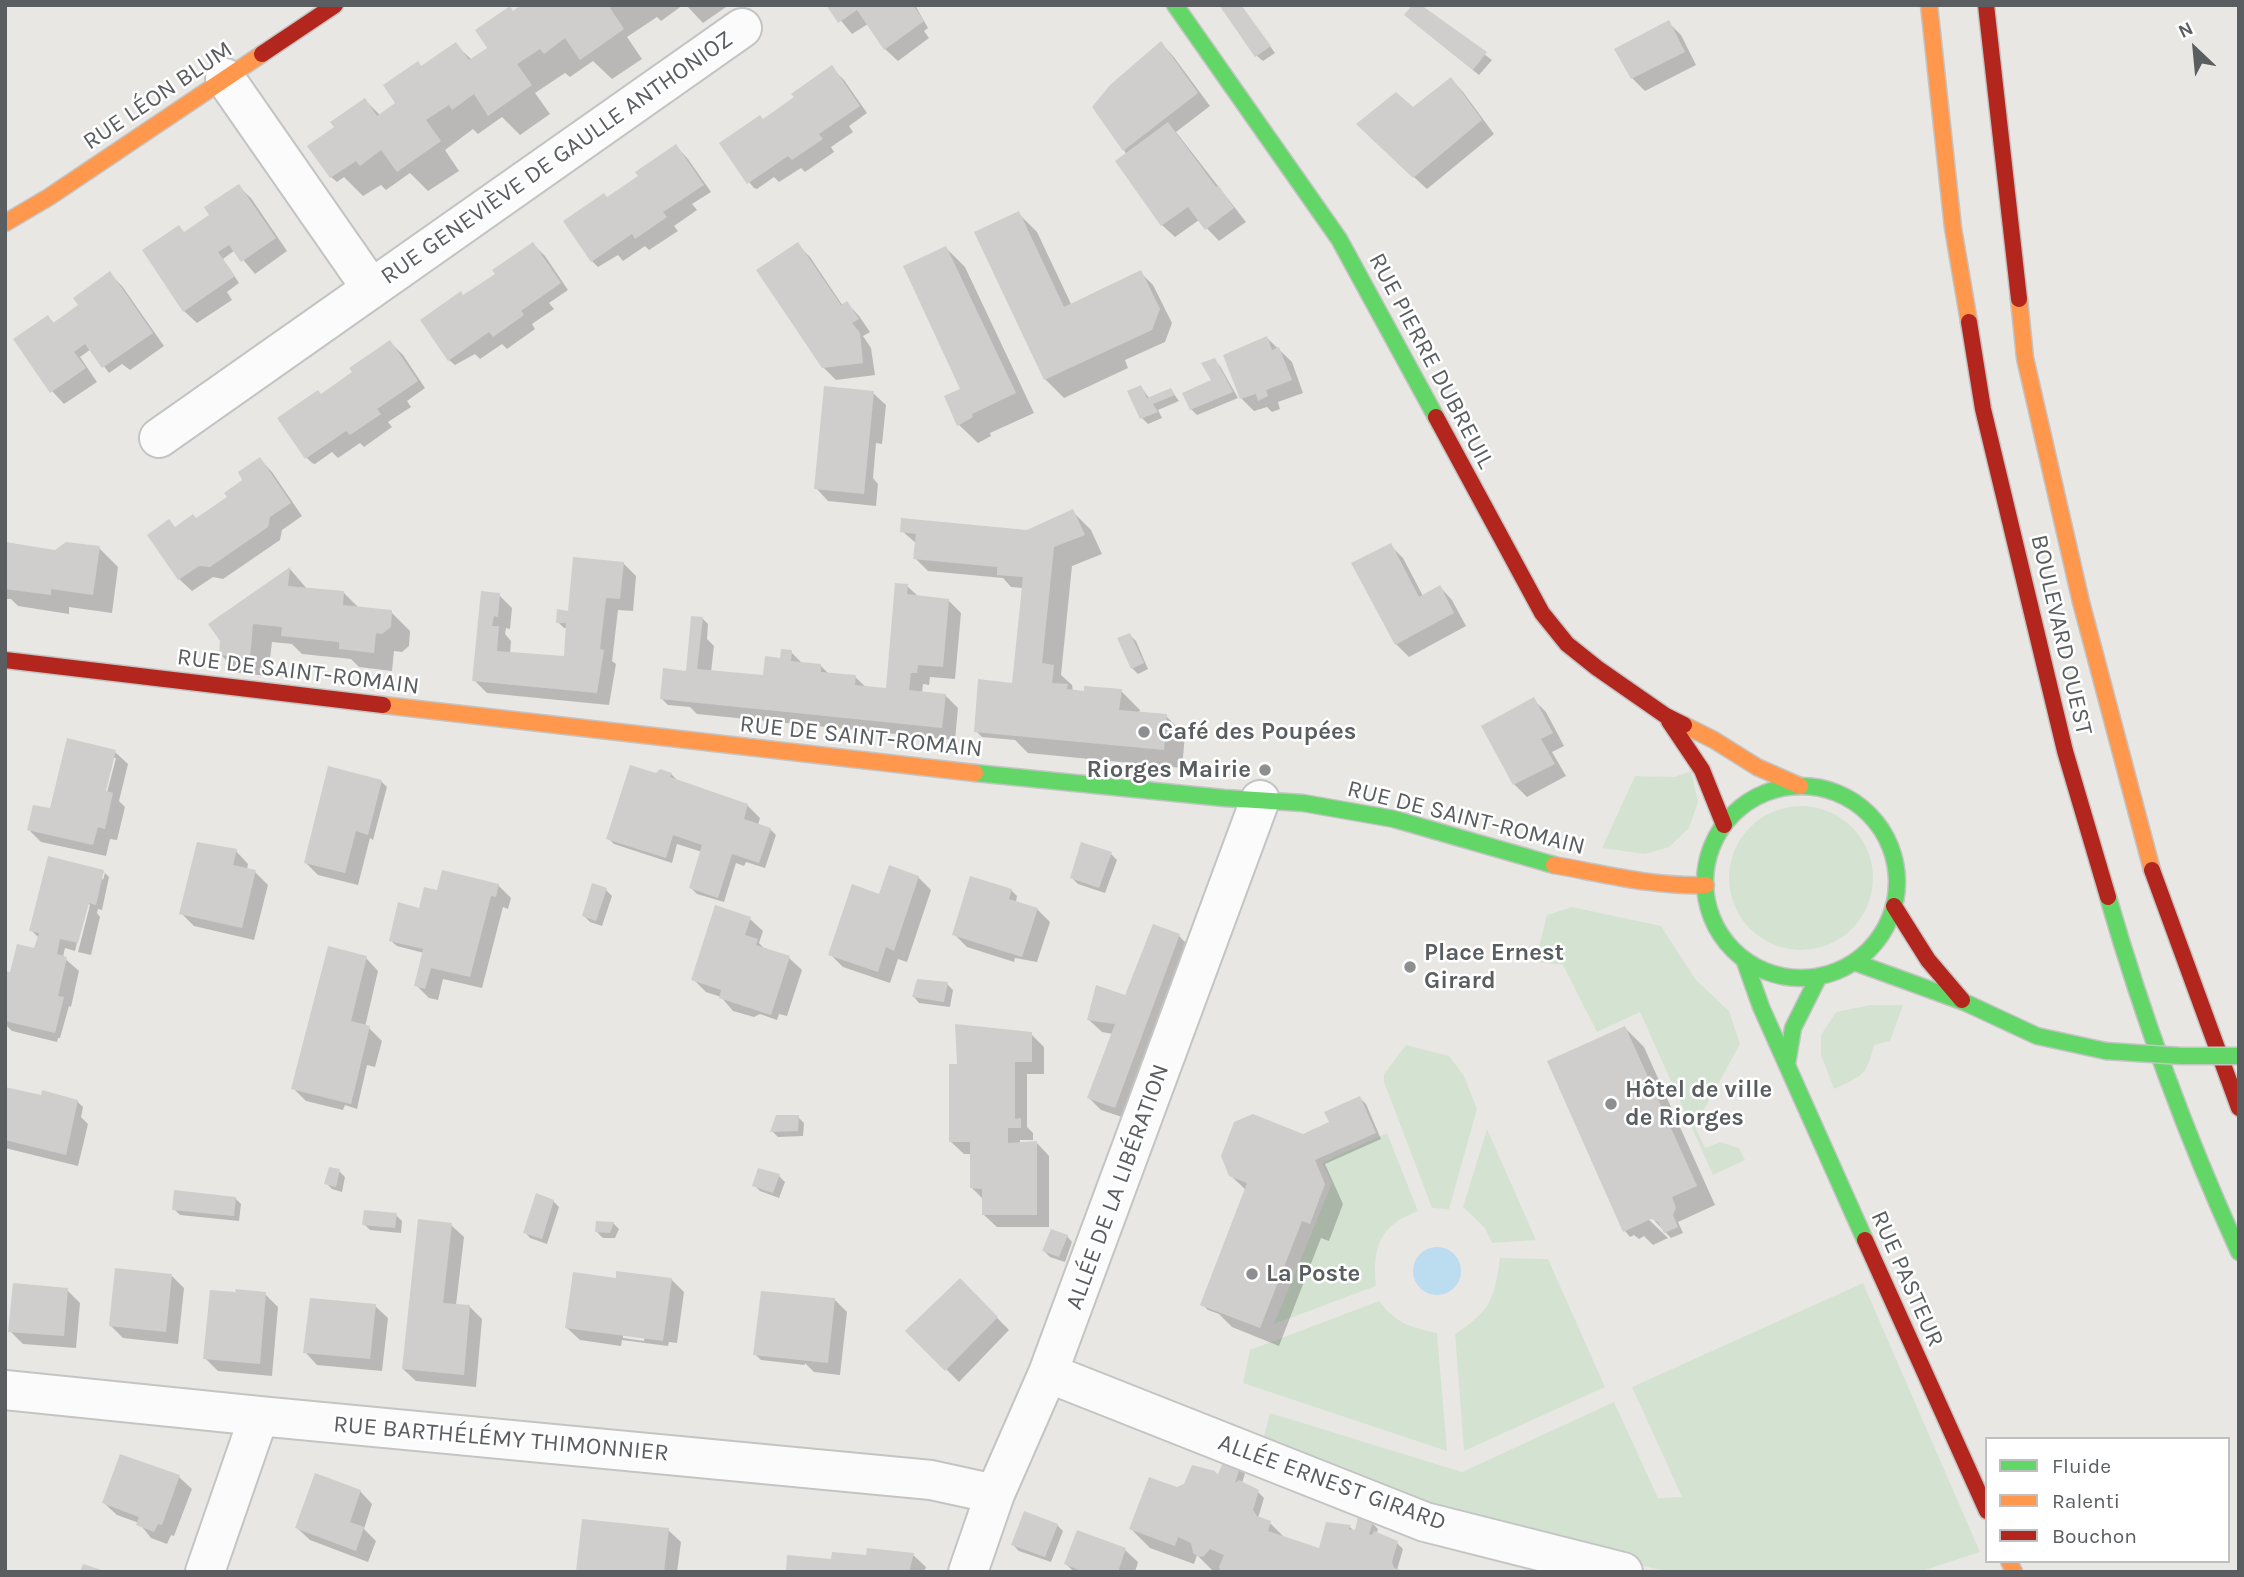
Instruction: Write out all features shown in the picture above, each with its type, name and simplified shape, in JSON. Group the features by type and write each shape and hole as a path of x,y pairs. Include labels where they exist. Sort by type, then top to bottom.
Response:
{"street":[{"name":"RUE LÉON BLUM","path":"5,223 49,197 335,5"},
{"name":"RUE PIERRE DUBREUIL","path":"1175,5 1339,239 1542,613 1567,644 1666,716 1714,740 1757,767 1800,786"},
{"name":"BOULEVARD OUEST","path":"1929,5 1954,228 1983,409 2065,751 2129,970 2211,1190 2239,1252"},
{"name":"BOULEVARD OUEST","path":"1986,5 2025,358 2081,602 2153,874 2239,1108"},
{"name":"RUE GENEVIÈVE DE GAULLE ANTHONIOZ","path":"159,438 742,28"},
{"name":"RUE GENEVIÈVE DE GAULLE ANTHONIOZ","path":"225,78 371,288"},
{"name":"RUE DE SAINT-ROMAIN","path":"5,660 862,761 1303,803 1395,819 1536,861 1649,883 1676,886 1706,884"},
{"name":"RUE PIERRE DUBREUIL","path":"1666,716 1702,770 1724,825"},
{"path":"1800,786 1817,788 1851,799 1877,822 1887,837 1895,863 1897,888 1886,928 1872,946 1854,962 1838,971 1799,978 1761,969 1744,959 1721,934 1712,918 1706,884 1709,860 1724,825 1736,812 1765,793 1800,786"},
{"name":"ALLÉE DE LA LIBÉRATION","path":"968,1572 995,1494 1048,1373 1260,800"},
{"path":"1894,906 1928,960 1964,1002"},
{"name":"RUE PASTEUR","path":"1744,959 1761,1007 1985,1507"},
{"path":"1854,962 1964,1002 2037,1036 2106,1051 2181,1056 2239,1056"},
{"path":"1787,1064 1787,1040 1794,1021 1819,976"},
{"name":"ALLÉE ERNEST GIRARD","path":"1048,1373 1425,1522 1623,1572"},
{"name":"RUE BARTHÉLÉMY THIMONNIER","path":"5,1390 931,1480 995,1494"},
{"path":"205,1572 259,1416"}],"green space":[{"path":"1691,771 1698,802 1689,828 1669,847 1645,854 1602,848 1635,776 1674,777"},
{"path":"1801,806 1829,811 1852,827 1868,850 1873,878 1868,906 1852,929 1829,945 1801,950 1773,945 1750,929 1734,906 1729,878 1734,850 1750,827 1773,811"},
{"path":"1572,907 1661,926 1696,980 1729,1011 1740,1044 1695,1126 1705,1148 1721,1142 1739,1148 1745,1160 1713,1175 1640,1012 1597,1032 1563,965 1535,962 1547,915"},
{"path":"1870,1005 1903,1005 1890,1041 1874,1045 1862,1074 1834,1089 1821,1055 1821,1035 1836,1012"},
{"path":"1406,1045 1449,1056 1464,1076 1477,1109 1449,1209 1432,1208 1384,1082 1384,1074"},
{"path":"1487,1129 1536,1240 1492,1243 1485,1228 1463,1207"},
{"path":"1387,1133 1418,1211 1395,1223 1381,1239 1376,1260 1376,1286 1274,1324 1332,1183 1322,1163"},
{"path":"1500,1258 1548,1259 1605,1387 1464,1451 1455,1334 1476,1318 1489,1303"},
{"path":"1863,1283 1980,1552 1919,1572 1665,1571 1468,1525 1260,1451 1270,1413 1462,1472 1614,1402 1658,1498 1682,1497 1632,1387"},
{"path":"1379,1301 1392,1315 1405,1323 1437,1333 1447,1451 1243,1383 1250,1350"}],"water":[{"path":"1437,1247 1454,1254 1461,1271 1454,1288 1437,1295 1420,1288 1413,1271 1420,1254"}],"building":[{"path":"521,5 614,5 610,8 624,29 580,60 565,38 544,54 540,49 517,64 532,85 488,116 474,94 452,110 449,105 426,120 441,141 397,172 381,150 360,166 356,161 330,178 307,146 334,127 330,122 365,98 377,116 395,103 383,85 418,61 421,66 456,42 469,60 487,48 475,30 510,6 513,11"},
{"path":"826,5 913,5 924,21 884,50 857,10 838,23"},
{"path":"1219,5 1241,5 1271,46 1255,57"},
{"path":"1412,5 1421,5 1487,52 1473,70 1404,15"},
{"path":"1669,20 1685,52 1631,79 1614,49"},
{"path":"1161,41 1198,93 1123,151 1092,107 1110,85"},
{"path":"832,65 860,106 819,134 823,139 792,160 788,156 747,184 719,143 760,115 763,119 794,97 791,94"},
{"path":"1451,77 1482,120 1413,178 1356,124 1396,92 1413,107"},
{"path":"1168,122 1234,208 1205,230 1188,207 1161,226 1115,161"},
{"path":"676,144 704,185 663,212 667,217 635,239 632,234 591,262 563,221 604,193 607,197 638,176 635,172"},
{"path":"239,184 276,238 241,262 229,245 218,252 235,276 183,312 142,250 179,225 184,232 209,215 204,207"},
{"path":"1019,211 1064,307 1141,270 1160,309 1152,330 1044,380 974,232"},
{"path":"533,242 561,283 521,311 524,315 493,337 489,332 448,361 420,320 461,291 463,295 495,274 492,270"},
{"path":"798,242 841,305 847,301 859,319 852,323 860,333 863,363 822,368 756,270"},
{"path":"946,246 1016,393 972,414 973,417 957,426 944,396 960,389 903,266"},
{"path":"110,271 153,333 102,368 85,344 74,352 86,368 50,393 13,339 48,315 53,323 78,305 73,298"},
{"path":"1267,336 1272,350 1279,347 1292,380 1266,390 1268,396 1258,401 1256,394 1240,399 1223,355"},
{"path":"390,340 418,381 377,409 381,414 350,435 346,431 305,459 277,418 318,390 321,394 352,372 349,368"},
{"path":"1215,358 1233,392 1190,410 1182,393 1211,380 1201,363"},
{"path":"1141,385 1147,398 1171,388 1175,395 1153,404 1158,412 1140,419 1127,391"},
{"path":"824,386 874,391 864,494 814,489"},
{"path":"260,457 291,503 270,517 268,527 210,567 199,566 178,580 147,535 169,519 175,527 193,514 196,518 227,497 224,493 242,480 238,472"},
{"path":"1073,509 1085,535 1054,547 1042,663 1054,665 1052,683 1068,684 1067,689 1084,691 1084,686 1122,689 1119,710 1167,714 1164,750 974,732 978,679 1012,683 1023,577 997,575 997,567 913,559 916,534 900,532 901,518 1027,530"},
{"path":"5,542 55,550 66,542 100,546 93,595 51,589 51,595 5,589"},
{"path":"1391,543 1419,597 1440,585 1454,613 1395,645 1351,563"},
{"path":"573,557 624,562 620,599 606,598 600,649 604,650 597,693 472,681 481,591 500,593 498,617 494,616 492,626 499,626 497,651 564,656 566,623 556,623 557,609 568,611"},
{"path":"290,567 288,586 344,591 343,605 392,610 391,627 382,634 376,633 374,653 339,649 339,642 281,636 282,627 253,624 250,658 219,655 220,641 208,624"},
{"path":"895,583 908,584 907,594 949,599 943,667 918,665 917,673 911,673 909,690 946,694 942,728 660,699 663,668 686,671 691,616 703,617 697,669 763,675 765,656 780,658 781,649 792,650 791,661 821,664 821,672 856,675 855,685 886,688"},
{"path":"1130,633 1144,663 1131,669 1117,638"},
{"path":"1534,697 1553,733 1541,739 1555,764 1513,785 1481,726"},
{"path":"67,738 116,750 106,791 113,793 105,829 98,827 93,845 27,830 33,805 50,808"},
{"path":"630,765 656,773 660,769 672,773 670,777 748,804 744,819 771,828 759,863 732,854 718,898 689,888 702,845 673,835 666,858 606,839"},
{"path":"328,766 382,780 368,835 356,831 345,873 304,863"},
{"path":"197,842 237,849 233,865 256,870 242,928 179,914"},
{"path":"1081,842 1112,852 1099,888 1070,878"},
{"path":"48,856 104,870 96,905 89,903 78,943 60,939 57,954 67,957 58,996 64,997 55,1033 5,1021 5,971 10,972 17,944 34,948 39,933 29,931"},
{"path":"889,865 919,876 894,951 886,947 878,972 828,955 852,884 879,894"},
{"path":"442,870 499,884 496,897 491,896 470,977 431,968 425,989 414,986 423,949 389,941 398,902 419,908 424,887 437,890"},
{"path":"970,876 1012,889 1009,899 1038,908 1022,957 952,935"},
{"path":"592,883 607,888 596,921 582,916"},
{"path":"715,905 751,917 745,935 758,939 756,945 790,956 771,1015 719,998 721,990 691,980"},
{"path":"1153,924 1180,934 1115,1108 1087,1098 1115,1024 1087,1020 1096,985 1125,995"},
{"path":"328,946 367,956 351,1021 370,1026 351,1104 291,1089"},
{"path":"917,979 948,982 944,1002 912,997"},
{"path":"955,1024 1032,1032 1032,1062 1015,1062 1015,1119 1021,1118 1021,1128 1008,1128 1008,1143 1037,1141 1037,1215 982,1215 982,1189 970,1188 970,1142 949,1142 949,1064 957,1064"},
{"path":"1625,1026 1697,1186 1672,1197 1676,1208 1673,1215 1678,1227 1664,1233 1658,1222 1651,1219 1623,1232 1547,1061"},
{"path":"5,1087 41,1095 42,1090 78,1100 66,1155 5,1140"},
{"path":"1360,1096 1376,1133 1315,1160 1325,1184 1310,1224 1302,1221 1260,1328 1200,1305 1247,1183 1229,1176 1221,1156 1234,1122 1253,1114 1303,1134 1329,1122 1324,1112"},
{"path":"776,1115 799,1115 798,1131 770,1132"},
{"path":"329,1167 340,1169 336,1187 324,1184"},
{"path":"758,1168 780,1174 773,1193 752,1186"},
{"path":"174,1190 236,1197 234,1216 172,1210"},
{"path":"536,1193 554,1200 542,1239 523,1233"},
{"path":"364,1210 397,1213 395,1228 362,1225"},
{"path":"418,1219 452,1223 443,1303 470,1305 464,1375 402,1369"},
{"path":"596,1221 614,1222 610,1233 595,1232"},
{"path":"1051,1229 1068,1235 1059,1257 1042,1251"},
{"path":"115,1268 172,1274 166,1332 109,1326"},
{"path":"616,1271 672,1278 663,1341 565,1328 573,1272 616,1278"},
{"path":"960,1278 998,1317 945,1371 905,1331"},
{"path":"13,1283 68,1288 64,1336 8,1332"},
{"path":"235,1289 266,1292 260,1364 203,1359 210,1290 236,1292"},
{"path":"761,1291 835,1298 828,1363 753,1355"},
{"path":"310,1298 376,1304 370,1359 303,1353"},
{"path":"120,1454 180,1475 162,1525 158,1524 154,1532 136,1525 139,1517 102,1503"},
{"path":"1224,1460 1240,1467 1235,1483 1239,1480 1259,1490 1253,1510 1257,1516 1271,1521 1268,1531 1319,1548 1326,1522 1351,1525 1349,1529 1355,1530 1358,1517 1373,1522 1369,1534 1372,1535 1374,1531 1398,1541 1392,1562 1394,1568 1407,1572 1221,1572 1219,1567 1224,1555 1210,1549 1203,1557 1197,1556 1193,1553 1191,1543 1178,1537 1175,1546 1129,1529 1149,1477 1177,1487 1184,1484 1192,1465 1218,1474"},
{"path":"315,1473 361,1490 350,1522 364,1527 356,1551 295,1528"},
{"path":"1024,1511 1058,1524 1045,1557 1011,1545"},
{"path":"582,1519 669,1528 664,1572 576,1571"},
{"path":"1077,1530 1126,1548 1118,1572 1084,1572 1064,1564"},
{"path":"867,1548 914,1553 909,1572 786,1572 787,1555 831,1559 832,1552 866,1555"},
{"path":"83,1564 105,1571 105,1572 80,1572"}],"traffic: fast":[{"path":"1175,5 1339,239 1436,417"},
{"path":"975,773 1224,798 1303,803 1394,819 1554,865"},
{"path":"1801,786 1838,794 1869,814 1889,845 1897,882 1889,919 1869,950 1838,970 1801,978 1764,970 1733,950 1713,919 1705,882 1713,845 1733,814 1764,794 1801,786"},
{"path":"2108,897 2167,1077 2239,1252"},
{"path":"1744,959 1761,1007 1865,1240"},
{"path":"1854,962 1964,1002 2037,1036 2106,1051"},
{"path":"1787,1064 1793,1028 1819,976"},
{"path":"2106,1051 2181,1056 2239,1056"}],"traffic: slow":[{"path":"1929,5 1953,228 1969,322"},
{"path":"5,223 49,197 262,54"},
{"path":"2019,299 2025,358 2081,602 2152,870"},
{"path":"383,705 975,773"},
{"path":"1684,725 1757,767 1800,786"},
{"path":"1554,865 1649,882 1706,885"},
{"path":"2010,1563 2014,1572"}],"traffic: jam":[{"path":"262,54 335,5"},
{"path":"1986,5 2019,299"},
{"path":"1969,322 1983,409 2065,751 2108,897"},
{"path":"1436,417 1542,613 1567,644 1597,668 1666,716 1684,725"},
{"path":"5,660 383,705"},
{"path":"1669,721 1702,770 1724,825"},
{"path":"2152,870 2239,1108"},
{"path":"1894,906 1928,960 1962,1000"},
{"path":"1865,1240 1985,1507"}],"place":[{"name":"Café des Poupées","path":"1144,732"},
{"name":"Riorges Mairie","path":"1265,770"},
{"name":"Place Ernest Girard","path":"1410,967"},
{"name":"Hôtel de ville de Riorges","path":"1611,1104"},
{"name":"La Poste","path":"1252,1274"}]}
